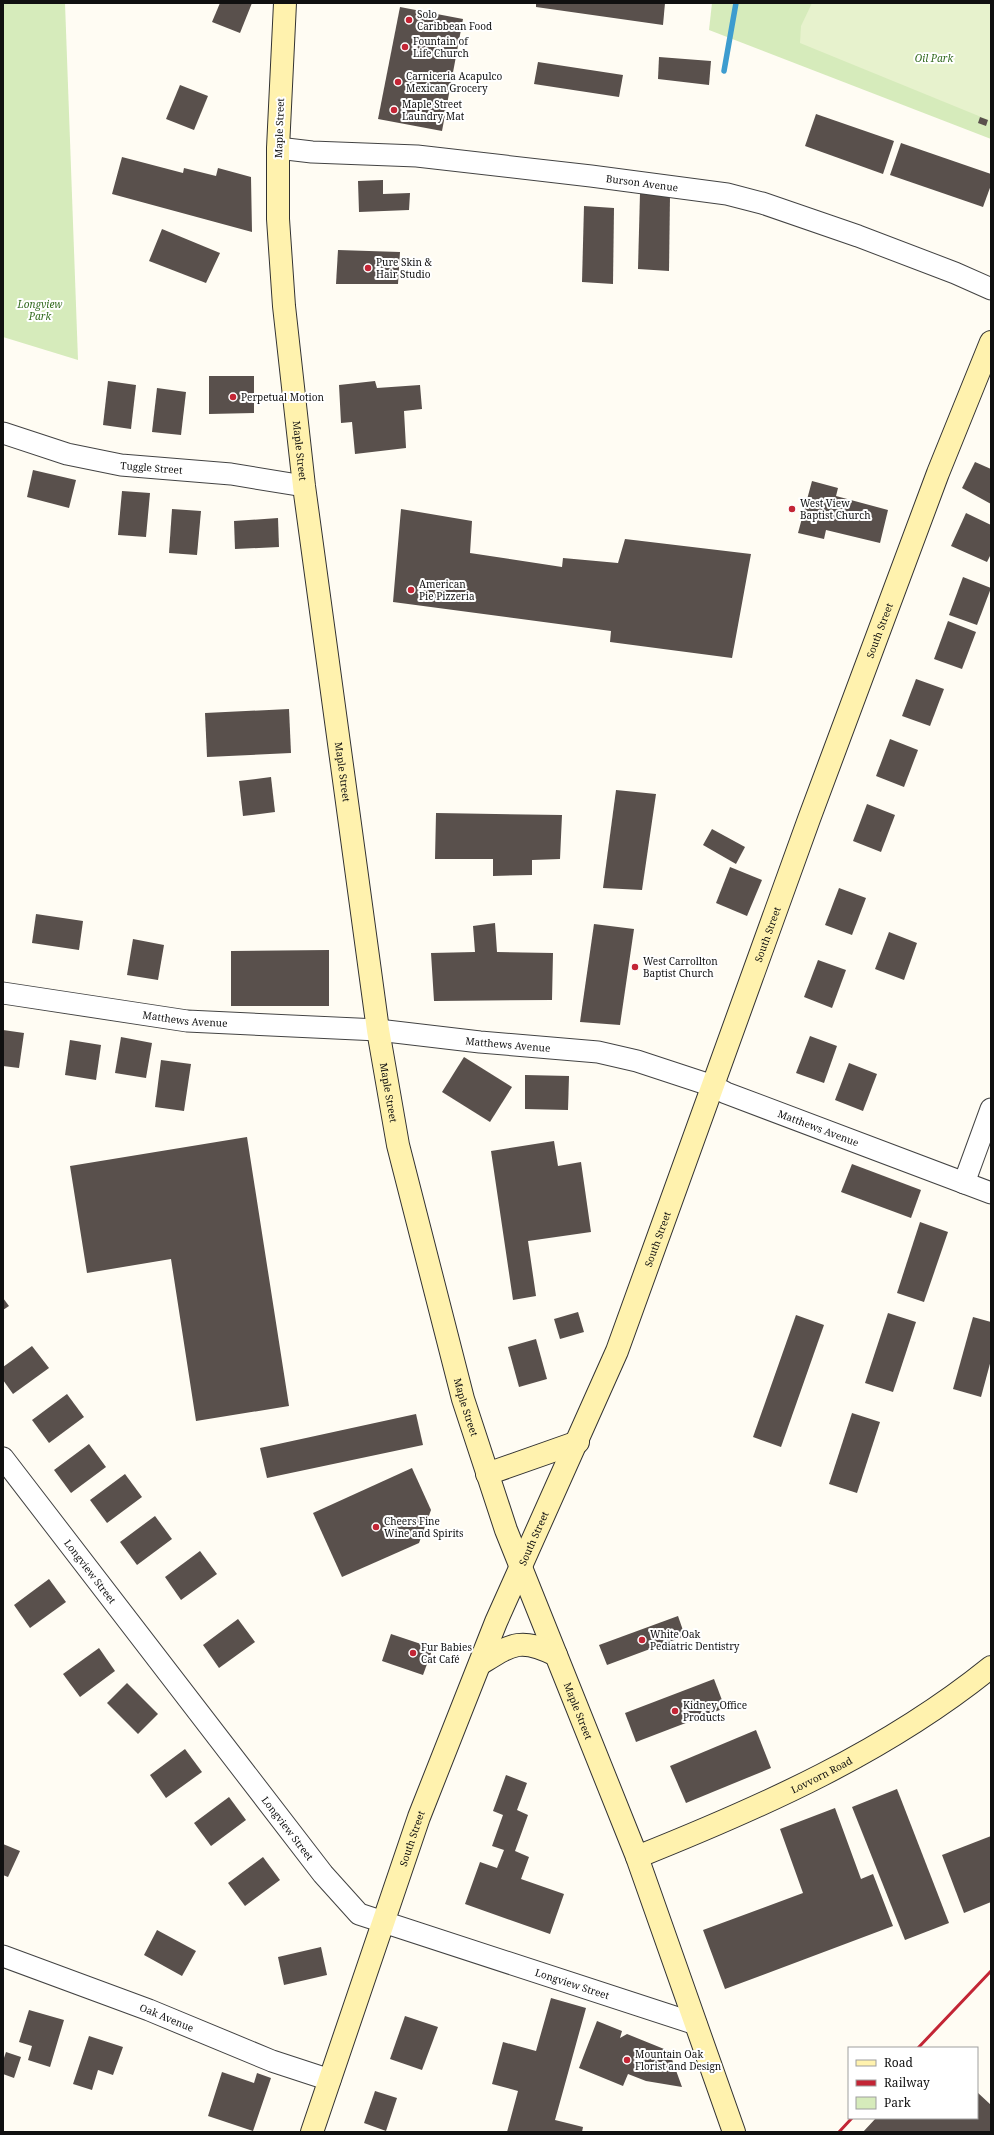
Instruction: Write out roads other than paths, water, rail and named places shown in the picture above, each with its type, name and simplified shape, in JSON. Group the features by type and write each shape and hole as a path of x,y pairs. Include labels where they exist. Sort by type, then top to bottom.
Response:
{"main road":[{"name":"Maple Street","path":"285,3 278,148 278,219 284,306 304,486 378,1030 398,1145 424,1251 464,1399 506,1530 637,1857 734,2132"},
{"name":"South Street","path":"312,2132 419,1817 520,1565 578,1442 617,1351 809,819 938,473 991,342"},
{"path":"487,1474 578,1442"},
{"path":"480,1664 506,1648 517,1644 526,1644 537,1647 556,1655"},
{"name":"Lovvorn Road","path":"637,1857 726,1822 836,1769 904,1729 967,1686 991,1667"}],"street":[{"name":"Burson Avenue","path":"278,148 312,152 417,156 591,176 727,194 762,203 821,223 991,288"},
{"name":"Tuggle Street","path":"3,434 67,454 121,465 231,474 304,486"},
{"name":"Matthews Avenue","path":"3,993 187,1021 378,1030 480,1042 598,1052 637,1061 713,1086 726,1093 991,1193"},
{"path":"964,1183 991,1109"},
{"name":"Longview Street","path":"3,1458 323,1874 359,1914 696,2024"},
{"name":"Oak Avenue","path":"3,1956 149,2010 272,2060 330,2080"}],"waterway":[{"path":"724,71 736,3"}],"railway":[{"path":"919,2047 991,1971"},
{"path":"839,2132 851,2119"}],"place":[{"name":"Solo Caribbean Food","path":"409,20"},
{"name":"Fountain of Life Church","path":"405,47"},
{"name":"Carniceria Acapulco Mexican Grocery","path":"398,82"},
{"name":"Maple Street Laundry Mat","path":"394,110"},
{"name":"Pure Skin & Hair Studio","path":"368,268"},
{"name":"Perpetual Motion","path":"233,397"},
{"name":"West View Baptist Church","path":"792,509"},
{"name":"American Pie Pizzeria","path":"411,590"},
{"name":"West Carrollton Baptist Church","path":"635,967"},
{"name":"Cheers Fine Wine and Spirits","path":"376,1527"},
{"name":"White Oak Pediatric Dentistry","path":"642,1640"},
{"name":"Fur Babies Cat Café","path":"413,1653"},
{"name":"Kidney Office Products","path":"675,1711"},
{"name":"Mountain Oak Florist and Design","path":"627,2060"}],"park label":[{"name":"Oil Park","path":"934,58"},
{"name":"Longview Park","path":"40,310"}]}
